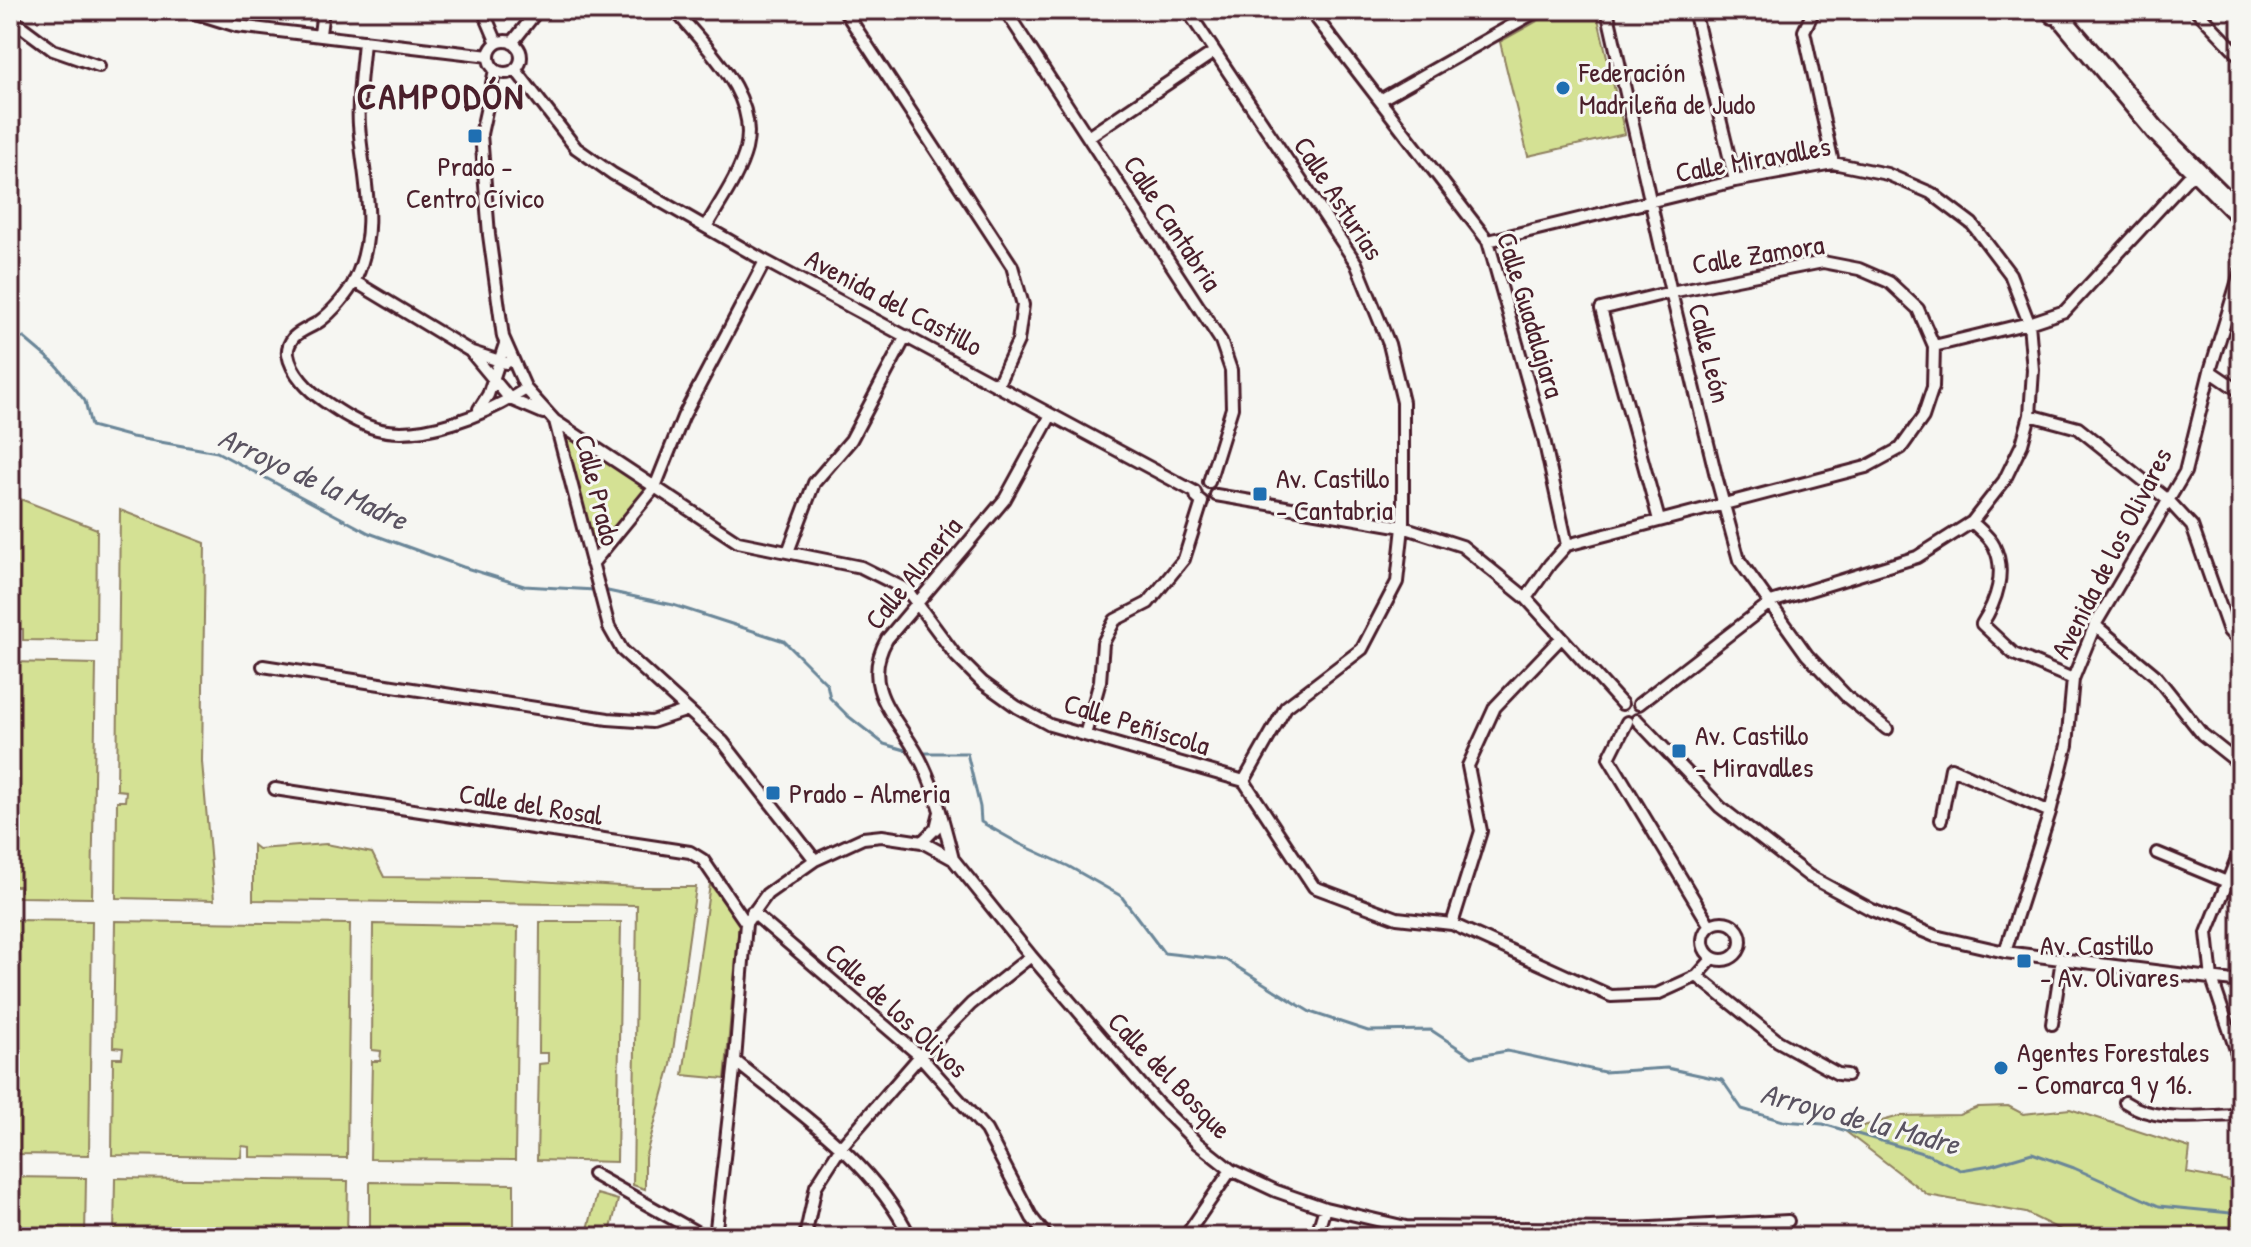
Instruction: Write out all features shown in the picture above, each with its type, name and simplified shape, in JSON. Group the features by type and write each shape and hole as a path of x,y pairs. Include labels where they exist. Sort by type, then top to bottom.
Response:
{"street":[{"path":"186,10 237,26 489,56"},
{"path":"320,34 323,10"},
{"path":"483,10 497,43"},
{"path":"512,43 538,10"},
{"path":"675,10 735,85 748,116 746,148 742,159 706,227"},
{"path":"844,10 1012,266 1023,305 1018,341 998,384"},
{"name":"Calle Cantabria","path":"1005,10 1221,341 1231,370 1232,408 1209,482"},
{"name":"Calle Asturias","path":"1187,10 1356,263 1389,344 1403,402 1403,527 1397,582 1362,649 1286,707 1244,781"},
{"name":"Calle Guadalajara","path":"1310,10 1488,241 1544,439 1567,545"},
{"path":"1380,100 1539,10"},
{"name":"Calle León","path":"1607,10 1671,292 1739,560 1807,655 1847,697 1887,729"},
{"path":"1694,10 1735,181"},
{"path":"1814,10 1804,31 1833,163"},
{"path":"2045,10 2057,19 2153,134 2241,209"},
{"path":"2196,10 2241,57"},
{"path":"2208,10 2210,25"},
{"path":"2057,19 2068,11 2072,25 2194,171 2241,222"},
{"path":"10,18 53,50 99,66"},
{"path":"364,41 359,123 370,199 365,253 354,281 321,321 294,337 288,347 288,357 312,393 344,415 378,430 419,431 459,422 526,389"},
{"path":"497,43 512,43"},
{"path":"489,56 497,43"},
{"path":"489,56 495,70 505,73 515,69 520,55 512,43"},
{"path":"1088,137 1214,52"},
{"name":"Avenida del Castillo","path":"515,69 576,148 613,174 765,261 1195,492"},
{"name":"Calle Prado","path":"495,70 481,134 489,235 505,344 526,389 551,418 609,627 622,650 723,742 815,860"},
{"name":"Calle Miravalles","path":"1488,241 1735,181 1833,163 1887,174 1931,193 1972,224 2010,274 2029,323 2033,370 2030,415 2022,444 2004,481 1972,522 1917,557 1771,602 1639,704"},
{"path":"1934,346 2065,311 2194,171"},
{"path":"592,564 655,487 683,417 765,261"},
{"name":"Calle Zamora","path":"1567,545 1866,467 1901,448 1923,417 1933,387 1934,346 1918,309 1889,282 1859,269 1823,262 1601,309 1659,520"},
{"name":"Avenida de los Olivares","path":"2005,952 2050,812 2067,745 2073,679 2095,625 2185,472 2210,371 2241,270"},
{"path":"354,281 470,351 514,367"},
{"path":"788,552 814,483 851,440 906,336"},
{"path":"475,414 484,404 505,344"},
{"path":"470,351 510,399 551,418"},
{"path":"2210,371 2241,392"},
{"name":"Calle Almería","path":"953,859 924,766 909,737 886,709 878,689 876,672 879,653 887,639 1005,499 1051,415"},
{"path":"2030,415 2078,428 2168,500 2192,526 2229,631 2241,643"},
{"name":"Calle Peñíscola","path":"551,418 738,542 861,567 907,590 956,656 982,682 1039,719 1244,781"},
{"path":"1209,482 1216,489 1216,495 1212,501 1202,502 1195,492 1199,483 1209,482"},
{"path":"1216,495 1403,527 1462,546 1526,598 1622,704"},
{"path":"1085,735 1100,681 1103,643 1115,620 1148,603 1184,559 1202,502"},
{"path":"1972,522 1994,546 2000,574 1996,601 1982,624 2014,654 2073,679"},
{"path":"1526,598 1567,545"},
{"path":"2095,625 2155,675 2202,734 2241,765"},
{"path":"1452,924 1481,831 1468,766 1495,707 1561,638"},
{"path":"263,666 608,719 652,722 688,710"},
{"path":"1622,704 1632,700 1639,704 1641,714 1632,721 1609,758 1710,926"},
{"path":"1622,704 1620,714 1632,721 1720,807 1809,876 1872,910 1935,936 2005,952 2241,982"},
{"path":"1941,820 1951,768 2050,812"},
{"path":"1244,781 1314,887 1397,918 1452,924 1611,996 1657,994 1697,976 1713,958"},
{"name":"Calle del Rosal","path":"275,789 690,852 703,860 749,917"},
{"path":"931,842 940,810"},
{"name":"Calle del Bosque","path":"749,917 767,894 815,860 863,838 882,836 931,842 953,859 1157,1103 1197,1143 1231,1170 1276,1191 1325,1208 1406,1227 1632,1233 1748,1231 1788,1221"},
{"path":"947,837 946,848 931,842 947,837"},
{"path":"2241,848 2207,933 2212,979 2241,1065"},
{"path":"2157,853 2227,882"},
{"path":"715,1237 749,917"},
{"name":"Calle de los Olivos","path":"749,917 920,1056 986,1130 1032,1218 1047,1237"},
{"path":"1717,922 1733,925 1741,939 1736,954 1721,960 1708,954 1703,937 1710,926 1717,922"},
{"path":"805,1237 816,1186 841,1147 920,1056 971,1004 1031,956"},
{"path":"2052,1024 2062,959"},
{"path":"1697,976 1778,1041 1838,1074 1847,1075"},
{"path":"735,1061 841,1147 884,1196 910,1237"},
{"path":"2125,1102 2138,1111 2154,1116 2241,1115"},
{"path":"1185,1237 1231,1170"},
{"path":"593,1174 705,1237"},
{"path":"1316,1237 1325,1208"}],"green space":[{"name":"Federación Madrileña de Judo","path":"1557,10 1596,10 1625,134 1528,156 1500,42"},
{"path":"555,421 655,487 592,564"},
{"path":"10,495 97,529 96,641 23,640 23,629 15,629 14,640 10,640"},
{"path":"120,510 205,543 202,762 214,900 116,898 117,801 125,801 126,791 117,790"},
{"path":"10,662 96,664 92,898 19,897 19,886 12,886 10,897"},
{"path":"326,844 372,853 384,877 696,887 671,1065 645,1158 645,1189 633,1185 637,905 253,900 253,845 258,849"},
{"path":"710,884 739,924 725,1079 683,1075"},
{"path":"10,920 92,921 89,1155 16,1154 16,1144 10,1143"},
{"path":"115,921 350,924 347,1158 250,1157 250,1147 242,1146 241,1157 112,1155 113,1058 122,1058 123,1048 113,1047"},
{"path":"540,922 621,922 617,1162 537,1160 539,1064 548,1063 548,1053 539,1053"},
{"path":"373,924 518,927 515,1160 370,1159 372,1061 380,1061 381,1051 372,1050"},
{"path":"2008,1106 2023,1114 2070,1109 2190,1148 2187,1173 2241,1183 2241,1237 2075,1237 2026,1213 1928,1195 1845,1131 1900,1116 1959,1115 1978,1107"},
{"path":"10,1177 86,1178 85,1237 10,1237"},
{"path":"115,1178 348,1181 347,1237 114,1237"},
{"path":"370,1182 514,1184 514,1237 370,1237"},
{"path":"597,1194 618,1200 609,1237 586,1237"}],"waterway":[{"name":"Arroyo de la Madre","path":"10,336 24,338 56,365 85,401 91,426 132,437 217,452 369,533 463,567 524,586 595,590"},
{"name":"Arroyo de la Madre","path":"603,590 673,605 784,641 827,684 830,698 848,716 884,744 912,752"},
{"name":"Arroyo de la Madre","path":"920,753 967,753 981,822 1121,896 1164,953 1226,960 1310,1012 1368,1031 1431,1030 1472,1057 1507,1051 1604,1072 1667,1068 1722,1080 1742,1109 1783,1121 1823,1124 1929,1155 1961,1170 2032,1153 2159,1206 2241,1214"}],"place":[{"name":"Federación Madrileña de Judo","path":"1563,88"},
{"name":"Prado - Centro Cívico","path":"475,136"},
{"name":"Av. Castillo - Cantabria","path":"1260,494"},
{"name":"Av. Castillo - Miravalles","path":"1679,751"},
{"name":"Prado - Almeria","path":"773,793"},
{"name":"Av. Castillo - Av. Olivares","path":"2024,961"},
{"name":"Agentes Forestales - Comarca 9 y 16.","path":"2001,1068"}],"district":[{"name":"CAMPODÓN","path":"441,96"}]}
